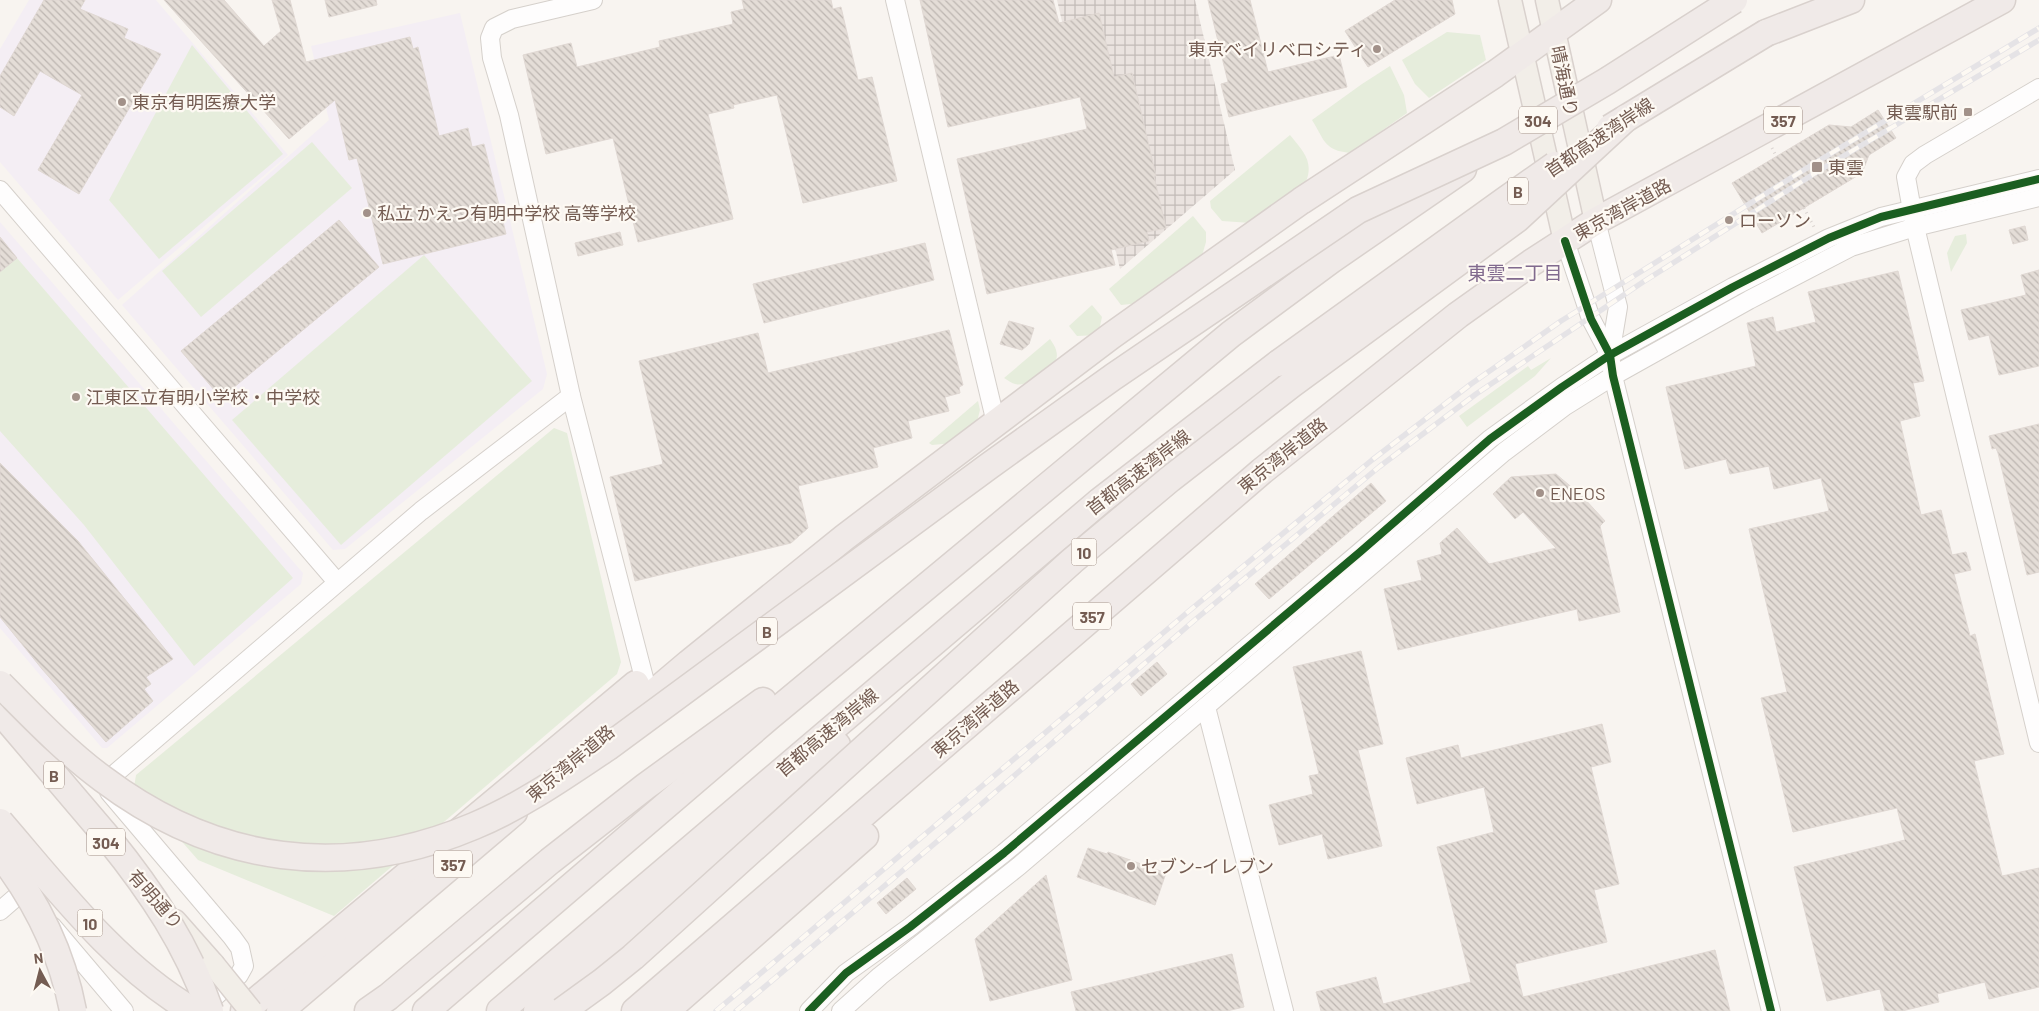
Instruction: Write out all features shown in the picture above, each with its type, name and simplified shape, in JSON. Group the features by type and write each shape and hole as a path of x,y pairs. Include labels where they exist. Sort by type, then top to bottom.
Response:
{"highway":[{"name":"東京湾岸道路","path":"280,1011 689,663 845,538 1111,336 1293,206 1494,74 1553,30 1598,0"},
{"name":"B","path":"426,1011 769,717 1231,334 1331,260 1504,142 1606,81 1734,0"},
{"name":"首都高速湾岸線","path":"500,1011 1100,501 1279,363 1496,206 1626,118 1766,33 1826,0"},
{"name":"B","path":"1766,33 1851,0"},
{"name":"東京湾岸道路","path":"635,1011 1164,554 1313,429 1458,315 1596,221 2002,0"},
{"name":"10","path":"562,1011 602,982 662,931 1072,561 1170,479 1292,384 1517,220 1626,118"},
{"name":"B","path":"0,684 71,754 102,779 134,801 172,823 211,838 249,850 278,856 336,858 394,850 451,835 524,801 549,787 600,752 1113,377 1358,210 1504,142"},
{"path":"368,1011 388,997 550,861 646,786 777,691 1023,494 1073,464"},
{"path":"537,1011 814,768 1100,501"},
{"path":"248,1010 644,678 845,538"},
{"name":"B","path":"0,711 134,870 172,925 198,978 210,1011"},
{"name":"357","path":"666,1011 781,912 919,788 964,727"},
{"name":"10","path":"0,822 110,945 159,988 193,1011"},
{"name":"10","path":"0,854 25,890 52,941 63,969 73,1011"}],"main road":[{"name":"晴海通り","path":"1510,0 1565,241"},
{"name":"晴海通り","path":"1547,0 1596,221"},
{"name":"有明通り","path":"0,720 213,964 248,1010"},
{"path":"0,808 169,1005"}],"street":[{"path":"593,0 548,5 501,23 494,28 490,38 492,58 509,115 572,396 644,678"},
{"path":"895,0 996,423"},
{"path":"2039,88 1925,154 1913,164 1906,178 1915,227 2039,743"},
{"path":"809,1011 846,973 910,927 1004,853 1490,439 1610,355 1734,287 1829,238 1881,217 1911,208 2039,178"},
{"path":"0,190 337,582"},
{"path":"841,1011 880,976 1019,866 1504,452 1566,406 1613,376 1749,300 1851,247 1915,227 2039,198"},
{"path":"1596,221 1618,308 1610,355 1613,376 1771,1011"},
{"path":"1565,241 1591,319 1610,355"},
{"path":"103,784 422,511 572,396"},
{"path":"0,671 23,692 103,784 232,936 240,948 244,966 239,975 198,1011"},
{"path":"1206,707 1284,1011"},
{"path":"0,865 124,1011"},
{"path":"0,911 23,891"}],"path":[{"path":"1804,208 1814,228"}],"shaded area":[{"name":"東京有明医療大学","path":"29,0 156,0 288,155 118,300 0,162 0,49"},
{"path":"1057,0 1195,0 1235,170 1120,269"},
{"name":"私立 かえつ有明中学校 高等学校","path":"460,13 547,374 543,389 345,549 333,550 122,305 329,120 311,46"},
{"name":"江東区立有明小学校・中学校","path":"0,222 303,573 301,584 107,748 102,748 0,628"}],"green space":[{"path":"1447,32 1480,35 1486,60 1429,98 1415,84 1402,60"},
{"path":"192,45 283,154 159,259 109,200"},
{"path":"1390,66 1404,95 1407,113 1350,153 1341,152 1330,147 1312,120"},
{"path":"1290,135 1303,151 1308,162 1309,168 1306,182 1251,223 1222,221 1211,208 1210,201"},
{"path":"312,142 352,188 201,317 162,271"},
{"path":"1193,216 1206,232 1206,242 1201,259 1141,303 1121,305 1109,289"},
{"path":"1966,234 1967,243 1951,272 1947,253 1955,236"},
{"path":"424,255 532,381 341,545 232,420"},
{"path":"17,258 293,578 194,666 84,525 0,431 0,272"},
{"path":"1092,305 1102,317 1098,335 1077,336 1069,326"},
{"path":"1050,339 1057,356 1056,361 1049,369 1024,384 1014,384 1004,378"},
{"path":"1551,358 1535,376 1467,427 1459,416 1528,366 1531,370"},
{"path":"978,401 980,410 976,426 954,443 932,445 929,443"},
{"path":"554,428 567,433 621,662 617,674 334,916 198,860 134,787 136,775"}],"building":[{"path":"44,0 85,0 80,9 128,29 124,38 161,54 79,194 38,170 82,95 40,71 14,116 0,107 0,76"},
{"path":"164,0 224,0 264,46 281,31 272,0 290,0 306,62 410,37 413,49 418,47 439,136 468,128 472,147 484,144 506,234 383,264 357,158 349,160 335,100 289,139"},
{"path":"325,0 376,0 377,5 329,17"},
{"path":"742,0 831,0 833,9 841,7 858,80 872,77 897,181 803,203 777,95 733,105 734,108 708,114 733,219 638,242 613,138 546,154 523,55 571,43 577,67 660,47 659,41 733,24 731,12 744,9"},
{"path":"920,0 1053,0 1059,23 1099,13 1114,77 1132,73 1166,228 1147,232 1149,241 1111,250 1115,265 987,294 957,159 1087,129 1080,97 948,127"},
{"path":"1208,0 1250,0 1268,72 1339,55 1347,87 1229,117 1221,84 1228,82"},
{"name":"東京ベイリベロシティ","path":"1395,0 1452,0 1455,14 1368,67 1345,31"},
{"path":"1878,110 1896,138 1869,155 1862,173 1762,233 1732,183 1829,125 1851,127"},
{"path":"339,220 379,267 221,398 181,351"},
{"path":"2025,226 2028,240 2013,244 2009,230"},
{"path":"620,232 623,245 578,256 575,243"},
{"path":"0,237 17,258 0,272"},
{"path":"925,243 934,280 764,323 753,284"},
{"path":"2039,270 2039,366 1999,375 1989,335 1969,340 1961,310 2026,295 2021,275"},
{"path":"1898,271 1924,381 1913,383 1920,416 1900,421 1921,515 1941,510 1952,555 1966,552 1971,570 1954,574 1970,636 1975,634 2004,754 1974,761 2002,876 2039,868 2039,987 1989,999 1985,982 1937,994 1939,1002 1902,1011 1885,1011 1880,989 1827,1001 1794,867 1905,840 1897,808 1793,832 1761,698 1787,692 1749,529 1829,511 1821,478 1774,489 1769,466 1730,474 1726,459 1685,469 1666,387 1756,366 1747,323 1773,317 1776,332 1816,322 1808,292"},
{"path":"1009,321 1034,328 1029,344 1022,350 1000,344"},
{"path":"949,330 963,385 959,387 960,393 945,397 949,411 908,421 912,438 873,448 878,467 798,486 808,528 791,543 635,581 610,477 663,464 639,361 758,333 768,373"},
{"path":"2039,424 2039,572 2027,575 1998,453 1996,448 1992,449 1989,436"},
{"path":"0,463 78,541 173,659 146,677 151,684 144,689 153,701 106,742 42,669 0,617"},
{"path":"1556,474 1582,496 1605,521 1600,526 1620,612 1579,621 1577,609 1398,650 1384,589 1422,580 1417,561 1442,554 1440,543 1457,528 1489,564 1556,548 1523,512 1515,519 1493,494 1511,477"},
{"path":"1371,483 1386,501 1269,599 1255,584"},
{"path":"1361,651 1383,744 1358,750 1382,846 1328,859 1322,834 1279,845 1269,805 1313,794 1309,776 1319,774 1293,667"},
{"path":"1157,662 1167,674 1141,696 1131,684"},
{"path":"1602,724 1611,762 1591,767 1619,884 1594,890 1607,942 1515,964 1523,997 1715,950 1730,1011 1321,1011 1316,992 1376,977 1383,1004 1471,982 1437,847 1494,832 1484,787 1417,804 1406,758 1458,745 1461,758"},
{"path":"1088,848 1107,854 1108,852 1166,873 1155,905 1077,877"},
{"path":"1046,875 1072,980 990,1001 975,939"},
{"path":"907,878 916,889 886,914 877,903"},
{"path":"1232,954 1244,1007 1227,1011 1076,1011 1071,992"}],"railway":[{"path":"716,1011 1189,611 1372,460 1471,384 1561,321 1815,163 2039,28"},
{"path":"736,1011 978,807 1196,619 1379,467 1476,394 1643,282 1820,170 2039,40"}],"cycle path":[{"path":"809,1011 846,973 910,927 1004,853 1360,552 1490,439 1562,387 1610,355 1733,287 1829,238 1881,217 2039,179"},
{"path":"1565,241 1591,319 1610,355 1613,376 1771,1011"}],"place":[{"name":"東京ベイリベロシティ","path":"1377,49"},
{"name":"東京有明医療大学","path":"122,102"},
{"name":"東雲駅前","path":"1968,112"},
{"name":"東雲","path":"1817,167"},
{"name":"私立 かえつ有明中学校 高等学校","path":"367,213"},
{"name":"ローソン","path":"1729,220"},
{"name":"江東区立有明小学校・中学校","path":"76,397"},
{"name":"ENEOS","path":"1540,493"},
{"name":"セブン-イレブン","path":"1131,866"}],"district":[{"name":"東雲二丁目","path":"1515,272"}]}
